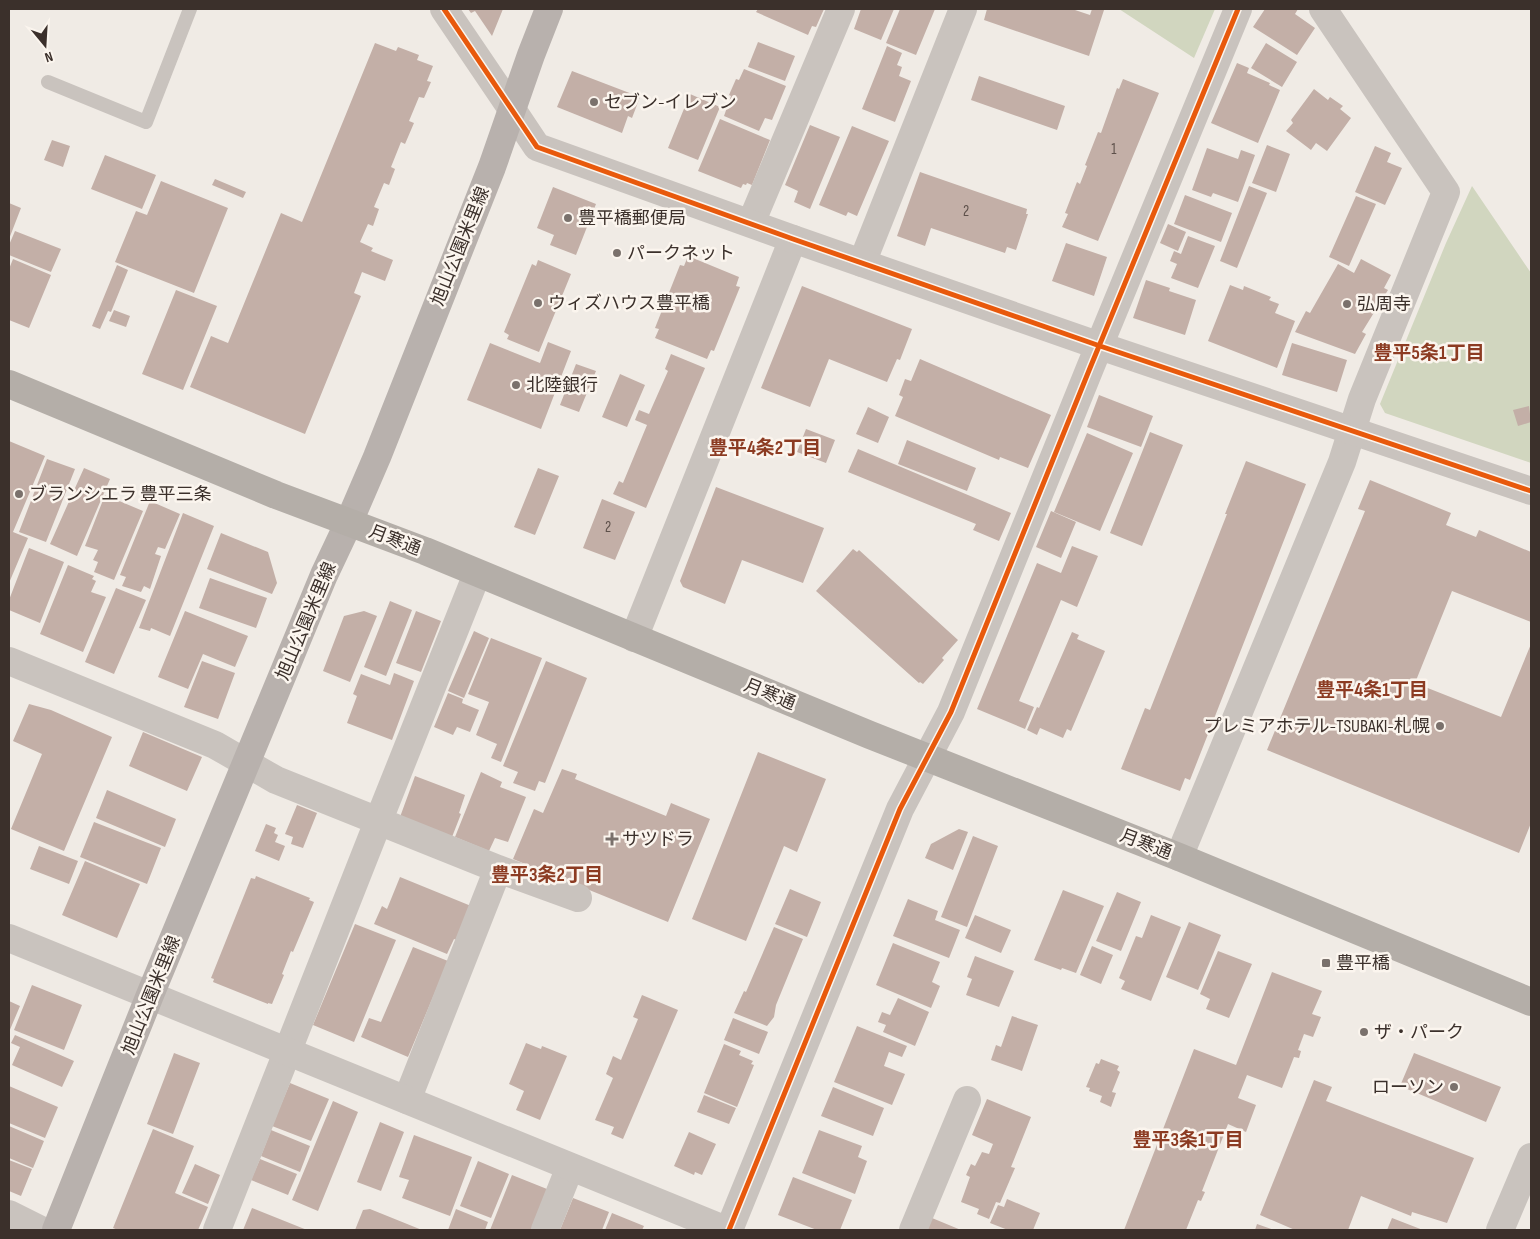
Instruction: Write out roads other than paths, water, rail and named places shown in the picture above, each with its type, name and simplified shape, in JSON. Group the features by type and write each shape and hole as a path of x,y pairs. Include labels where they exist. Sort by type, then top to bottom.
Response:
{"highway":[{"name":"月寒通","path":"9,384 276,495 425,551 928,758 1179,856 1531,1002"}],"main road":[{"name":"旭山公園米里線","path":"56,1230 150,996 324,575 349,522 490,172 511,108 549,9"}],"street":[{"path":"444,9 537,147 862,264 1531,491"},
{"path":"751,223 841,9"},
{"path":"862,264 963,9"},
{"path":"9,938 727,1230 900,809 951,712 1238,9"},
{"path":"1179,856 1342,462 1362,399 1446,192 1323,9"},
{"path":"634,638 793,239"},
{"path":"217,1230 477,574"},
{"path":"9,661 214,745 276,780 498,869 578,898"},
{"path":"407,1100 498,869"},
{"path":"913,1230 967,1100"},
{"path":"1500,1230 1531,1157"},
{"path":"545,1230 570,1167"},
{"path":"9,1214 41,1230"}],"lane":[{"path":"48,82 146,122 190,9"}],"place":[{"name":"セブン-イレブン","path":"594,102"},
{"name":"豊平橋郵便局","path":"568,218"},
{"name":"パークネット","path":"617,253"},
{"name":"ウィズハウス豊平橋","path":"538,303"},
{"name":"弘周寺","path":"1347,304"},
{"name":"北陸銀行","path":"516,385"},
{"name":"ブランシエラ 豊平三条","path":"19,494"},
{"name":"プレミアホテル-TSUBAKI-札幌","path":"1440,726"},
{"name":"サツドラ","path":"612,839"},
{"name":"豊平橋","path":"1326,963"},
{"name":"ザ・パーク","path":"1364,1032"},
{"name":"ローソン","path":"1454,1087"}],"district":[{"name":"豊平5条1丁目","path":"1429,352"},
{"name":"豊平4条2丁目","path":"765,447"},
{"name":"豊平4条1丁目","path":"1372,689"},
{"name":"豊平3条2丁目","path":"547,874"},
{"name":"豊平3条1丁目","path":"1188,1139"}]}
